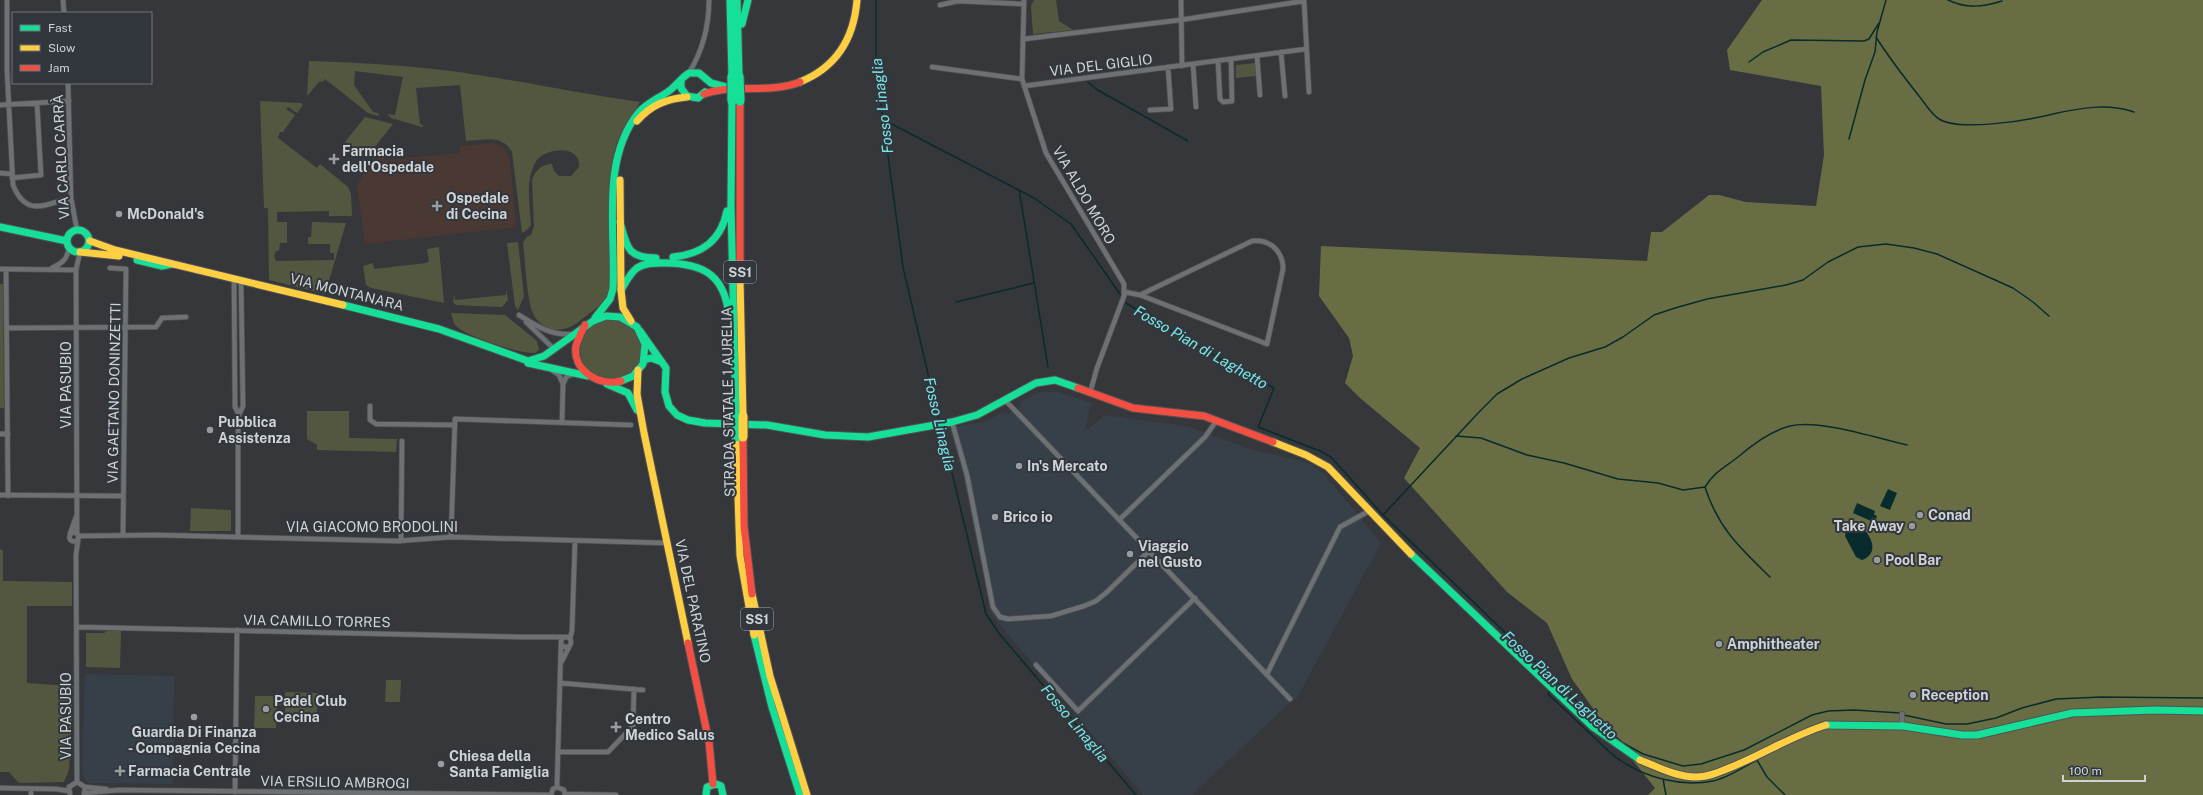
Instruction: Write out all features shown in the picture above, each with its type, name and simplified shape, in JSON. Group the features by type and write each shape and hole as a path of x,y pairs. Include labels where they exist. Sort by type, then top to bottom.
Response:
{"main road":[{"name":"STRADA STATALE 1 AURELIA","path":"730,0 736,76"},
{"name":"STRADA STATALE 1 AURELIA","path":"737,0 738,34 736,101 739,206 740,437 747,554 753,597 772,688 807,795"},
{"path":"738,34 742,25 748,0"},
{"path":"857,0 856,19 848,40 833,62 818,74 802,82 779,87 730,88 704,94 695,98 672,98 657,103 640,118 628,136 620,162 621,290 623,308 631,321 640,331 649,347 663,363 666,373 665,392 668,406 677,415 688,420 706,423 777,426 848,438 879,436 950,422 982,413 1036,383 1049,380 1069,384 1133,408 1196,415 1217,420 1322,463 1392,536 1593,727 1618,747 1647,764 1678,775 1705,776 1760,755 1796,736 1820,726 1843,723 1902,719 1962,735 1977,736 2053,716 2072,713 2155,710 2203,711"},
{"path":"513,356 533,361 543,358 594,318 604,308 613,289 615,178 621,142 629,125 640,111 681,81 689,73 699,73 711,83 730,88"},
{"path":"704,94 707,88 706,80"},
{"path":"681,81 682,92 687,97"},
{"name":"STRADA STATALE 1 AURELIA","path":"736,101 731,205 734,335 740,416"},
{"path":"620,222 627,247 636,257 646,259 686,256 701,251 714,241 723,228 726,211 731,205"},
{"path":"0,226 68,244 80,252 88,247 90,241 84,231 77,230 71,232 68,244"},
{"name":"VIA MONTANARA","path":"90,241 105,248 432,327 513,356"},
{"name":"VIA MONTANARA","path":"80,252 104,253 162,266 172,264"},
{"path":"621,290 629,276 637,268 645,265 682,263 697,266 709,273 724,291 727,301 729,328 734,335"},
{"path":"594,318 606,315 619,316 631,321"},
{"path":"585,325 579,335 576,347 577,358 582,369 588,376 624,391 632,398 642,424"},
{"path":"607,384 619,383 630,378 638,370 644,360 644,340 640,331"},
{"path":"513,356 527,363 572,374 588,376"},
{"path":"644,360 651,358 663,363"},
{"path":"638,370 637,394 642,424"},
{"name":"VIA DEL PARATINO","path":"642,424 709,742 713,784"},
{"name":"STRADA STATALE 1 AURELIA","path":"740,437 736,500 746,598 766,688 800,795"},
{"path":"704,794 708,787 713,784 721,786 723,795"}],"street":[{"path":"6,0 11,176 16,192 21,199 35,206 45,207 71,198"},
{"path":"63,0 64,12"},
{"path":"689,73 699,54 708,27 709,0"},
{"path":"940,5 958,0 1024,1"},
{"path":"1181,0 1180,20 1182,66"},
{"name":"VIA ALDO MORO","path":"1024,1 1022,78 1051,165 1121,278 1125,292"},
{"path":"1024,39 1180,20 1304,1 1309,92"},
{"name":"VIA DEL GIGLIO","path":"1024,86 1306,49"},
{"path":"1280,52 1285,96"},
{"path":"1257,56 1260,95"},
{"path":"1218,61 1220,99 1223,102 1232,102 1231,59"},
{"path":"1193,64 1196,107"},
{"path":"932,66 1022,78"},
{"path":"1150,110 1171,109 1168,67"},
{"name":"VIA CARLO CARRÀ","path":"68,84 71,198 77,230"},
{"path":"0,104 69,101"},
{"path":"0,173 11,176 41,175 37,103"},
{"path":"1090,393 1097,368 1125,292 1140,295 1266,344 1283,269 1283,260 1279,252 1272,245 1262,241 1252,241 1140,295"},
{"path":"52,269 64,262 68,257 68,244"},
{"name":"VIA PASUBIO","path":"77,782 76,555 78,537 76,517 76,270 80,252"},
{"name":"VIA GAETANO DONINZETTI","path":"110,268 126,269 123,534"},
{"path":"8,496 7,328 3,269 76,270"},
{"path":"237,280 243,406 239,415"},
{"path":"237,280 236,407 239,415 238,537"},
{"path":"554,349 519,315 553,334 574,334"},
{"path":"7,328 156,327 162,318 186,317"},
{"path":"550,369 558,375 563,384"},
{"path":"562,423 563,384 566,376 572,374"},
{"path":"1004,400 1290,699"},
{"path":"370,406 370,420 376,424 455,425"},
{"path":"451,537 455,419 631,425"},
{"path":"1119,520 1205,437 1217,420"},
{"path":"950,422 956,436 967,474 993,607 1000,617 1008,619 1050,616 1096,601 1148,551"},
{"path":"0,434 8,434"},
{"path":"402,441 402,541"},
{"path":"0,495 123,496"},
{"path":"1267,674 1340,527 1369,511"},
{"name":"VIA PASUBIO","path":"76,517 70,535 76,555"},
{"path":"70,535 73,533 78,537 71,541"},
{"name":"VIA GIACOMO BRODOLINI","path":"78,537 123,534 402,541 451,537 666,543"},
{"path":"575,541 572,632 561,642 557,787 562,788 565,795 616,795"},
{"path":"1036,665 1078,711 1195,598"},
{"name":"VIA CAMILLO TORRES","path":"77,627 567,637"},
{"path":"235,792 237,630"},
{"path":"556,637 565,647 570,645"},
{"path":"560,665 571,642 567,637"},
{"path":"560,683 643,690"},
{"path":"558,752 608,752 633,726 634,689"},
{"path":"0,788 56,789 69,793 72,783 77,782 85,787 85,794"},
{"name":"VIA ERSILIO AMBROGI","path":"85,787 118,790 446,795 551,795 553,789 557,787"},
{"path":"31,789 31,795"},
{"name":"VIA ERSILIO AMBROGI","path":"85,794 118,790"}],"shaded area":[{"name":"Ospedale di Cecina","path":"494,143 502,146 510,159 516,227 365,244 357,186 365,170 377,154 386,160 460,153 460,146"},
{"path":"1040,392 1059,392 1091,403 1085,431 1105,415 1187,426 1250,449 1311,464 1325,475 1381,543 1297,698 1288,704 1192,795 1143,795 991,614 962,471 949,427 984,422 1002,413 1009,414 1019,408 1022,401"},
{"path":"85,674 174,676 173,784 89,783 85,779 82,772"}],"green space":[{"path":"1034,0 1056,0 1059,21 1073,30 1033,34 1031,6"},
{"path":"1762,0 2203,0 2203,795 1648,795 1655,788 1607,728 1572,679 1547,623 1507,592 1404,478 1420,448 1360,398 1345,383 1353,356 1349,338 1319,296 1321,246 1647,261 1651,232 1662,232 1709,195 1719,195 1746,202 1816,206 1824,155 1821,86 1730,70 1727,50"},
{"path":"309,61 419,67 504,79 640,102 619,137 614,152 611,288 605,299 597,308 571,327 557,330 545,327 540,323 530,305 523,243 527,237 531,235 534,226 533,177 537,171 548,164 552,164 554,171 559,176 571,176 579,167 578,159 574,154 568,151 553,151 539,158 535,163 529,186 531,225 522,233 512,152 508,146 498,140 486,139 466,141 460,85 416,88 420,124 424,126 422,127 391,118 387,114 395,115 403,77 355,71 354,85 373,112 378,113 379,116 368,113 325,79 323,82 320,81 307,96"},
{"path":"1255,63 1256,76 1236,78 1236,65"},
{"path":"260,101 301,103 303,105 297,113 288,107 286,109 295,115 283,132 280,132 278,138 317,168 320,164 348,187 351,194 352,216 329,216 329,211 277,212 277,222 287,222 287,243 280,243 279,251 276,251 274,256 276,261 334,260 334,253 330,253 330,244 308,244 308,237 311,237 312,222 346,223 325,294 269,280 268,208 264,208"},
{"path":"365,117 393,124 366,158 345,142"},
{"path":"518,242 524,296 518,310 515,306 507,243"},
{"path":"439,247 444,303 371,288 366,285 363,266 373,263 374,269 426,263 429,261 427,249"},
{"path":"0,284 3,284 4,408 0,408"},
{"path":"506,288 508,300 502,307 456,305 453,302 454,294 455,300 506,295"},
{"path":"451,313 505,315 537,341 539,350 535,353 527,352 480,339 455,325"},
{"path":"611,319 628,324 633,328 637,333 642,350 637,367 633,372 628,376 611,381 594,376 589,372 585,367 580,350 585,333 589,328 594,324"},
{"path":"307,411 349,411 349,438 397,439 396,452 317,450 317,445 307,439"},
{"path":"191,508 231,510 231,531 190,531"},
{"path":"0,549 3,551 3,581 72,582 72,606 27,606 27,683 73,686 69,770 64,782 19,783 9,772 0,772"},
{"path":"107,631 121,631 120,668 86,667 86,633 104,633"},
{"path":"386,680 401,680 400,702 385,702"},
{"path":"285,692 318,693 317,715 285,715"},
{"name":"Padel Club Cecina","path":"255,696 282,696 282,705 277,705 276,728 254,728"}],"water":[{"path":"1888,489 1897,493 1890,510 1880,506"},
{"path":"1857,503 1875,511 1874,515 1876,515 1877,518 1873,519 1873,517 1871,521 1853,513"},
{"path":"1854,523 1864,530 1871,540 1872,552 1862,560 1856,557 1845,536 1847,527"}],"waterway":[{"name":"Fosso Linaglia","path":"876,0 876,66 903,267 939,421"},
{"path":"1849,139 1865,80 1875,52 1877,32 1886,0"},
{"path":"1948,0 1968,6 1982,6 2002,1"},
{"path":"1749,62 1763,52 1791,40 1864,41 1869,39 1879,23"},
{"path":"1876,37 1936,117 1949,123 1962,125 1995,124 2094,107 2124,109 2134,112"},
{"path":"1088,82 1096,89 1188,141"},
{"name":"Fosso Pian di Laghetto","path":"882,119 1034,198 1071,224 1120,294"},
{"path":"1019,189 1048,367"},
{"path":"1383,515 1497,394 1522,379 1569,358 1605,347 1623,337 1654,315 1707,299 1786,285 1803,280 1828,262 1858,247 1886,244 1914,248 1937,254 2013,288 2033,302 2049,316"},
{"path":"956,302 1034,283"},
{"name":"Fosso Pian di Laghetto","path":"1126,303 1189,342 1274,388 1258,427 1320,451 1331,457 1383,515 1596,720 1623,743 1643,754 1683,766 1701,764 1744,750 1812,715 1828,711 1854,710 1900,713"},
{"path":"1456,436 1481,438 1527,455 1564,463 1618,479 1658,483 1683,490 1705,487 1716,473 1756,443 1776,431 1790,426 1817,425 1832,427 1907,445"},
{"name":"Fosso Linaglia","path":"941,427 986,614 998,632 1136,795"},
{"path":"1705,487 1710,501 1723,526 1740,547 1770,577"},
{"path":"1549,692 1548,694 1611,753 1641,772 1664,780 1701,783 1724,777 1757,760 1767,777 1785,795"},
{"name":"Fosso Pian di Laghetto","path":"1904,715 1946,724 1967,724 1996,718 2022,708 2056,699 2101,697 2203,698"},
{"path":"1663,779 1666,795"}],"traffic: fast":[{"path":"730,0 732,76"},
{"path":"737,0 739,76"},
{"path":"742,24 748,0"},
{"path":"595,318 610,299 613,289 612,197 614,174 619,152 627,131 642,109 669,91 689,73 699,73 711,83 730,88"},
{"path":"732,76 732,101"},
{"path":"739,76 740,101"},
{"path":"681,81 681,88 687,96 698,98 705,92"},
{"path":"732,101 731,205 736,416"},
{"path":"673,257 693,253 709,244 720,230 727,211"},
{"path":"620,222 624,238 630,249 639,256 656,258"},
{"path":"0,227 67,241"},
{"path":"74,230 82,230 89,237 89,241 89,245 82,252 74,252 67,245 67,237 74,230"},
{"path":"137,260 162,266 172,264"},
{"path":"621,290 632,272 637,268 652,263 679,264 700,269 715,279 721,287 728,309"},
{"path":"343,305 439,329 528,361 544,356 593,321 606,316 620,317 637,327 645,344 643,364 633,376 621,381"},
{"path":"640,331 666,368 665,392 669,406 677,415 688,420 705,423 767,425 825,435 868,437 952,422 977,415 1036,383 1055,380 1078,388"},
{"path":"644,360 651,358 662,362"},
{"path":"528,363 588,376"},
{"path":"607,384 628,393 637,410"},
{"path":"736,416 736,437"},
{"path":"1411,554 1593,727 1640,760"},
{"path":"754,635 772,707 800,795"},
{"path":"1826,725 1903,726 1962,735 1977,735 2072,713 2155,710 2203,711"},
{"path":"706,795 707,787 716,784 721,786 723,795"}],"traffic: slow":[{"path":"800,82 813,76 824,68 841,50 852,27 857,0"},
{"path":"637,121 642,115 659,104 672,99 687,97"},
{"path":"620,180 621,290 623,308 631,321"},
{"path":"90,241 115,250 343,305"},
{"path":"80,252 119,256"},
{"path":"740,278 743,416"},
{"path":"638,370 637,394 644,433 688,643"},
{"path":"743,416 743,437"},
{"path":"736,437 740,556 754,635"},
{"path":"1273,442 1306,455 1328,467 1411,554"},
{"path":"752,594 770,676 807,795"},
{"path":"1640,760 1667,771 1689,777 1706,776 1746,761 1802,734 1826,725"}],"traffic: jam":[{"path":"704,94 728,89 789,86 800,82"},
{"path":"740,101 740,278"},
{"path":"585,325 576,346 578,362 589,375 596,379 613,382 621,381"},
{"path":"1078,388 1133,408 1204,416 1273,442"},
{"path":"743,437 744,526 752,594"},
{"path":"688,643 709,742 713,784"}],"place":[{"name":"Farmacia dell'Ospedale","path":"334,159"},
{"name":"Ospedale di Cecina","path":"437,206"},
{"name":"McDonald's","path":"119,214"},
{"name":"Pubblica Assistenza","path":"210,430"},
{"name":"In's Mercato","path":"1019,466"},
{"name":"Conad","path":"1920,515"},
{"name":"Brico io","path":"995,517"},
{"name":"Take Away","path":"1912,526"},
{"name":"Viaggio nel Gusto","path":"1130,554"},
{"name":"Pool Bar","path":"1877,560"},
{"name":"Amphitheater","path":"1719,644"},
{"name":"Reception","path":"1913,695"},
{"name":"Padel Club Cecina","path":"266,709"},
{"name":"Guardia Di Finanza - Compagnia Cecina","path":"194,717"},
{"name":"Centro Medico Salus","path":"616,727"},
{"name":"Chiesa della Santa Famiglia","path":"441,764"},
{"name":"Farmacia Centrale","path":"120,771"}]}
